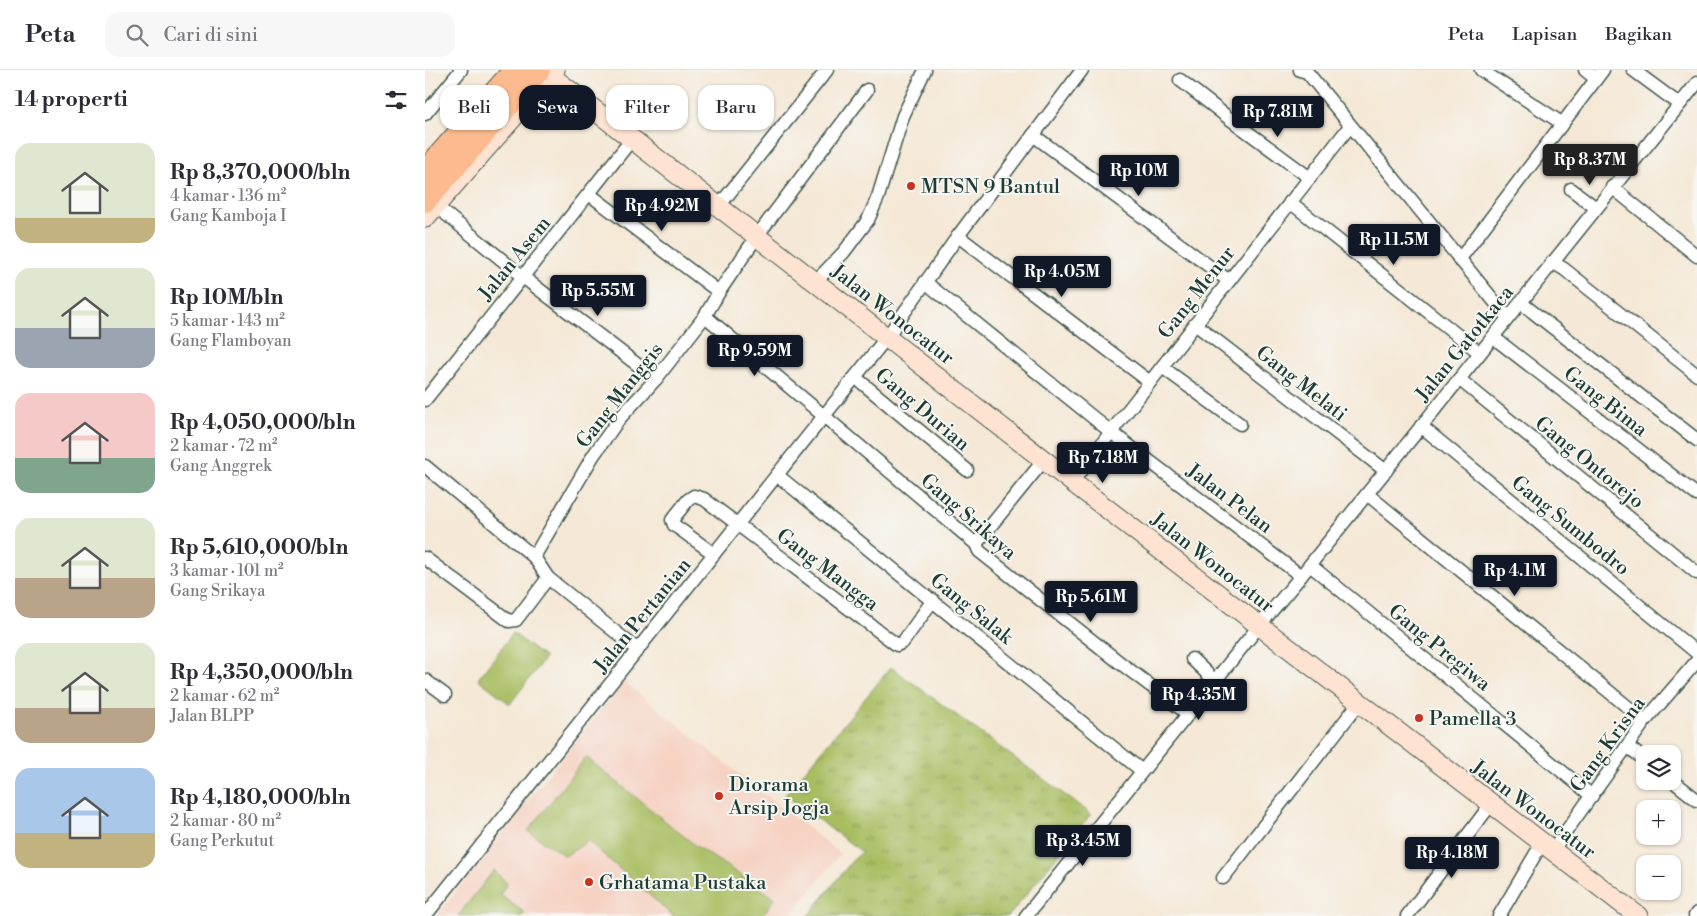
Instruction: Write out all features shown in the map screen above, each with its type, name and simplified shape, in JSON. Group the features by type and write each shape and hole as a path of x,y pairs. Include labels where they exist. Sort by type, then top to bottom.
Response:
{"highway":[{"path":"425,173 516,70"},
{"path":"429,208 548,72"}],"street":[{"path":"425,114 461,70"},
{"path":"425,158 502,70"},
{"path":"719,206 827,70"},
{"path":"815,282 844,252 868,220 878,197 903,116 925,70"},
{"name":"Jalan Pertanian","path":"425,916 887,337 958,236 1082,70"},
{"path":"1305,70 1508,318"},
{"path":"1481,70 1563,124"},
{"path":"1459,260 1599,74 1585,70"},
{"path":"1633,70 1679,104"},
{"name":"Jalan Wonocatur","path":"548,72 1072,482 1638,916"},
{"path":"1180,80 1309,178"},
{"name":"Jalan Gatotkaca","path":"1025,916 1386,471 1697,83"},
{"name":"Gang Manggis","path":"535,557 593,456 619,419 656,379 705,316 757,236 867,90"},
{"name":"Gang Menur","path":"1072,482 1350,126"},
{"path":"1033,135 1229,281"},
{"name":"Jalan Asem","path":"425,400 632,139"},
{"path":"1612,187 1697,256"},
{"path":"1571,189 1596,208"},
{"path":"589,194 719,292"},
{"path":"1291,202 1479,353"},
{"path":"429,208 656,379"},
{"path":"958,236 1150,382"},
{"path":"1552,262 1564,269 1697,375"},
{"name":"Jalan Pelan","path":"925,282 1111,432 1301,576"},
{"path":"1520,302 1697,440"},
{"name":"Gang Srikaya","path":"705,316 975,544 986,558 1188,714"},
{"name":"Gang Melati","path":"1195,324 1386,471"},
{"name":"Gang Bima","path":"1493,337 1697,495"},
{"path":"1162,367 1240,424"},
{"name":"Gang Durian","path":"855,377 967,470"},
{"name":"Gang Ontorejo","path":"1459,379 1697,573"},
{"name":"Gang Sumbodro","path":"1421,426 1697,653"},
{"path":"975,544 1044,460"},
{"path":"425,466 535,557 549,578 638,650"},
{"name":"Gang Salak","path":"777,475 1142,771"},
{"path":"1367,494 1645,721"},
{"name":"Gang Mangga","path":"714,554 675,526 672,520 694,496 704,499 738,524 895,644 903,642 933,600"},
{"path":"425,558 509,620 516,620 549,578"},
{"name":"Gang Pregiwa","path":"1310,565 1592,796"},
{"path":"1192,659 1215,681"},
{"name":"Gang Krisna","path":"1499,916 1547,847 1592,796 1645,721 1697,662"},
{"path":"425,680 445,695"},
{"path":"1223,878 1359,703"},
{"path":"1627,746 1636,753"},
{"path":"1681,787 1697,800"},
{"path":"1407,916 1491,804"}],"shaded area":[{"path":"623,681 840,854 790,916 437,916"}],"green space":[{"path":"513,633 545,658 510,704 478,679"},
{"path":"891,667 1091,814 1009,916 808,916 852,861 862,852 785,795"},
{"path":"586,757 696,846 775,898 762,916 673,916 588,841 565,856 528,831"},
{"path":"494,870 507,883 500,895 525,913 522,916 458,916"}],"place":[{"name":"MTSN 9 Bantul","path":"911,186"},
{"name":"Pamella 3","path":"1419,718"},
{"name":"Diorama Arsip Jogja","path":"719,796"},
{"name":"Grhatama Pustaka","path":"589,882"}]}
